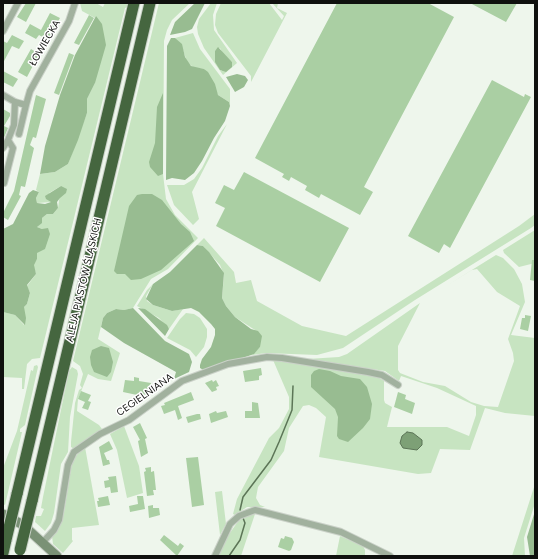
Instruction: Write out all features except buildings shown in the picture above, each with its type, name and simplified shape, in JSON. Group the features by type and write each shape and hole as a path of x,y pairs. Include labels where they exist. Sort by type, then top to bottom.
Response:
{"highway":[{"name":"ALEJA PIASTÓW ŚLĄSKICH","path":"3,553 134,3"},
{"name":"ALEJA PIASTÓW ŚLĄSKICH","path":"19,553 150,3"}],"street":[{"path":"3,31 18,3"},
{"name":"ŁOWIECKA","path":"26,105 30,91 69,21 75,3"},
{"path":"3,94 15,102 26,105 19,134"},
{"path":"3,148 14,125 15,102"},
{"path":"4,183 13,148 8,140"},
{"name":"CEGIELNIANA","path":"42,542 54,530 59,520 68,465 74,452 100,434 129,420 182,382 228,364 267,357 282,358 368,372 382,376 398,385"},
{"path":"215,556 230,524 239,516 255,510 341,532 390,556"},
{"path":"3,514 23,525 42,542 47,552 57,556"}],"shaded area":[{"path":"80,3 96,3 103,7 105,3 128,3 127,7 125,8 40,358 32,359 27,364 24,389 22,389 22,378 3,377 3,312 15,315 24,325 24,307 27,304 30,293 27,286 36,274 33,265 37,259 42,229 37,227 42,218 47,214 53,214 58,208 61,186 49,193 51,202 37,203 36,198 39,192 36,190 40,174 55,172 68,164 87,113 87,99 95,83 96,16 95,18 82,11"},
{"path":"159,3 190,3 172,20 164,41 163,174 166,199 175,215 198,238 168,269 151,279 133,308 124,310 116,309 107,313 103,318 98,339 120,353 111,381 98,379 88,374 78,399 77,411 99,425 102,429 74,449 71,447 71,442 75,403 79,390 82,388 80,385 83,374 80,366 73,361"},
{"path":"195,3 205,3 192,29 170,35 175,22"},
{"path":"211,3 217,3 213,15 214,30 237,63 223,75 204,48 198,34 197,27 199,19","holes":["220,48 223,54 232,62 221,71 215,59 215,51"]},
{"path":"221,3 269,3 282,20 284,16 272,3 278,3 277,8 287,13 251,82 251,76 218,33 215,25 216,14"},
{"path":"96,16 102,24 106,45 95,83 87,99 87,113 78,140 68,164 55,172 40,174 45,146 60,95 75,55"},
{"path":"193,33 200,49 230,89 230,106 229,102 218,95 204,69 194,68 187,62 183,50 175,38"},
{"path":"171,38 175,38 182,44 185,57 191,66 204,69 208,72 215,84 218,95 229,102 230,106 225,121 202,161 194,173 185,180 172,178 166,180 167,46"},
{"path":"218,47 232,62 232,67 226,72 220,70 215,62 215,51"},
{"path":"237,74 245,76 248,80 244,87 235,92 226,77"},
{"path":"163,93 163,174 158,176 150,167 149,162 155,143 157,107"},
{"path":"227,124 192,192 199,219 193,225 174,205 167,185 184,185 194,179 202,168 218,136"},
{"path":"61,186 67,189 66,193 57,202 58,208 53,214 47,214 42,218 42,223 37,227 42,229 48,228 50,234 45,249 37,253 37,259 34,265 36,274 27,285 30,293 27,304 24,307 26,318 25,325 15,315 3,312 3,229 13,224 29,193 33,190 39,192 36,198 37,203 45,204 51,202 46,199 45,196"},
{"path":"152,194 162,200 181,224 190,232 194,241 161,270 141,279 131,280 125,274 117,274 114,271 129,206 137,195"},
{"path":"535,214 535,225 531,228 415,300 343,348 317,355 266,353 252,355 260,347 255,330 235,317 226,306 222,298 224,275 220,265 203,246 197,245 204,238 234,272 236,283 251,280 257,301 302,326 346,336 519,226"},
{"path":"535,230 535,263 519,267 504,253 503,250"},
{"path":"197,245 203,246 209,252 224,273 222,298 226,306 235,317 251,329 258,331 262,336 260,347 254,354 205,371 200,368 200,365 202,359 211,347 215,335 215,329 211,324 199,312 191,308 172,311 153,305 146,299 153,284 170,272"},
{"path":"496,255 503,258 514,269 522,284 525,302 511,335 535,338 535,416 505,413 485,408 470,450 440,449 431,473 418,474 319,457 326,417 316,408 309,405 303,406 289,428 284,451 258,487 256,498 260,505 265,507 247,507 235,515 233,514 237,499 269,438 279,428 289,409 289,397 273,360 291,361 375,375 384,381 384,400 385,403 392,407 387,427 447,427 469,436 476,415 476,406 437,388 401,376 399,381 385,371 307,359 339,357 347,354 420,303 398,346 398,370 400,373 423,382 445,386 471,402 484,406 498,407 514,361 508,339 520,306 497,292 477,269 472,270 446,286"},
{"path":"153,284 146,296 147,301 153,305 172,311 183,309 169,329 159,318 137,306 147,290"},
{"path":"133,308 165,341 189,354 192,362 189,372 174,379 176,372 124,343 101,327 103,318 107,313 116,309 124,310"},
{"path":"138,308 145,309 167,325 169,329 165,336"},
{"path":"186,313 194,314 200,318 207,329 207,337 204,347 196,357 190,350 167,338"},
{"path":"101,346 109,348 113,362 111,372 107,377 94,372 91,365 90,357 92,350"},
{"path":"37,365 38,367 25,425 20,429 20,432 22,432 5,505 3,504 3,468 17,431 31,370 33,371 34,366"},
{"path":"72,367 77,370 78,374 70,417 68,452 61,464 54,513 51,523 45,531 35,522 36,516 41,516 44,509 41,508 43,497 69,371"},
{"path":"319,369 330,371 341,376 360,379 367,387 372,404 370,419 348,442 339,439 337,436 338,417 335,409 311,387 311,375 314,371"},
{"path":"124,426 139,466 143,493 127,498 117,450 110,434"},
{"path":"407,432 413,433 422,440 422,445 417,450 403,448 400,443 402,436"},
{"path":"85,447 99,525 72,528 73,541 63,553 53,544 52,536 59,526 64,512 72,462 81,449"},
{"path":"535,484 535,503 524,538 525,556 512,556"},
{"path":"222,491 226,524 220,535 215,492"},
{"path":"535,511 535,556 530,556 527,537"},
{"path":"255,514 241,556 219,556 225,540 239,520 245,516"},
{"path":"340,536 363,546 365,556 336,556"}],"waterway":[{"path":"240,510 243,497 271,460 279,442 292,410 293,386"},
{"path":"229,556 240,540 245,523 243,518"}]}
